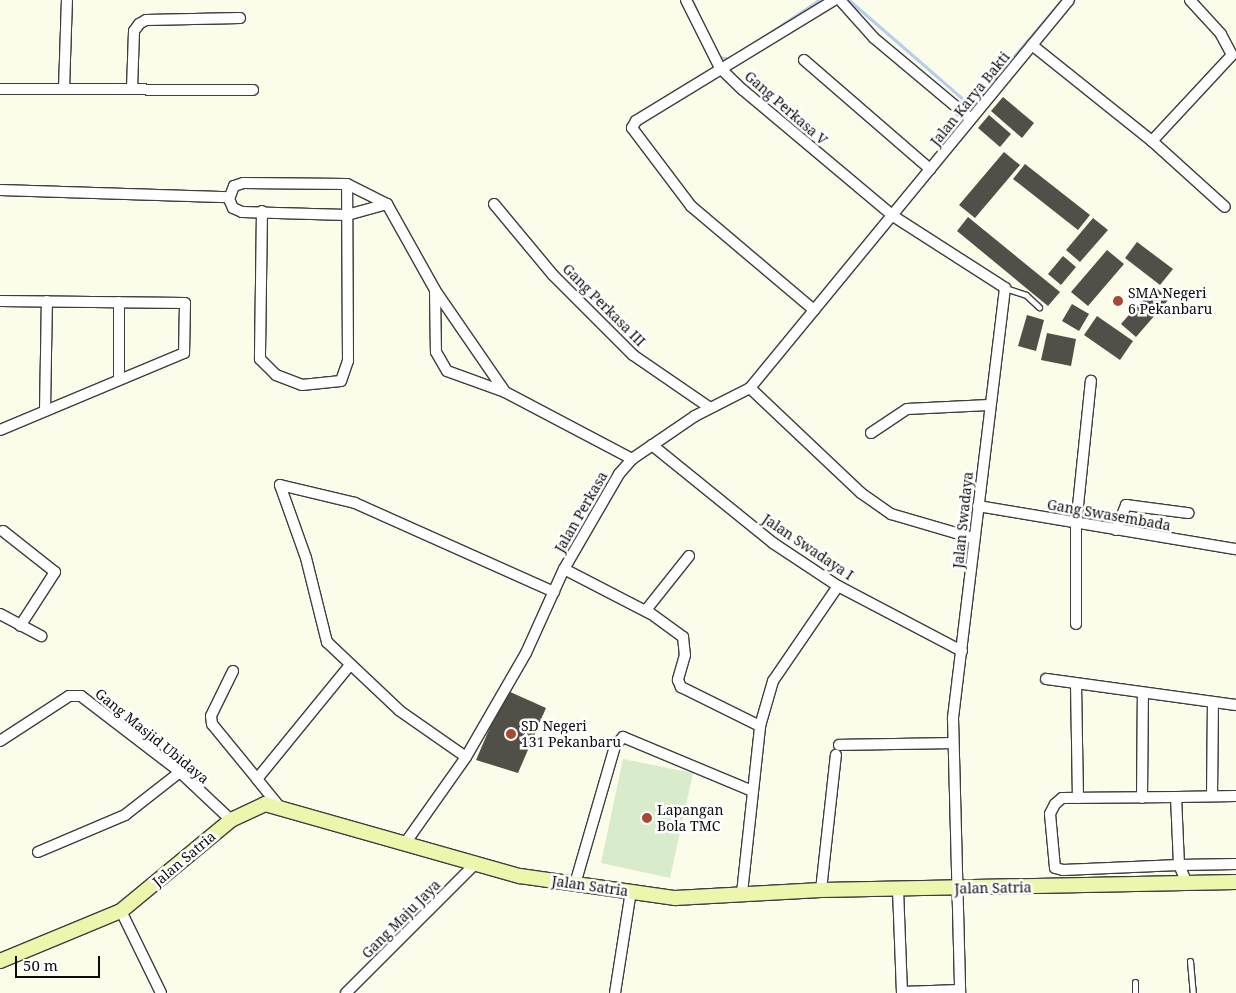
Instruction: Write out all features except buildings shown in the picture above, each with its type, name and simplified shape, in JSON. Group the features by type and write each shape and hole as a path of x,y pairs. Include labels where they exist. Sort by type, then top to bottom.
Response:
{"street":[{"path":"64,89 67,0"},
{"name":"Gang Perkasa V","path":"686,0 720,68 893,216"},
{"path":"814,310 691,206 632,128 636,120 834,0"},
{"path":"840,0 874,38 971,119"},
{"name":"Jalan Karya Bakti","path":"893,216 1069,0"},
{"path":"1152,140 1232,55 1221,34 1190,0"},
{"path":"132,89 134,31 139,24 146,20 240,18"},
{"path":"1032,45 1152,140 1225,207"},
{"path":"804,60 930,169"},
{"path":"0,89 253,90"},
{"path":"229,197 234,186 243,183 347,184 387,204 435,290 505,392"},
{"path":"262,211 260,359 276,375 302,385 341,381 345,374 347,184"},
{"path":"0,190 229,197"},
{"path":"229,197 237,210 347,215 387,204"},
{"name":"Gang Perkasa III","path":"494,204 553,275 633,355 710,408"},
{"path":"893,216 1005,288"},
{"name":"Jalan Perkasa","path":"406,842 466,757 526,653 564,569 604,497 632,459 710,408 750,388 893,216"},
{"name":"Jalan Swadaya","path":"960,992 954,889 951,743 973,538 1005,288"},
{"path":"435,290 439,362 447,371 505,392 632,459"},
{"path":"0,300 185,303 185,352 0,430"},
{"path":"45,411 47,301"},
{"path":"119,302 120,379"},
{"path":"1076,624 1076,525 1091,381"},
{"path":"750,388 860,493 891,514 973,538"},
{"path":"871,433 907,408 989,405"},
{"name":"Jalan Swadaya I","path":"652,445 774,543 838,586 962,651"},
{"path":"466,757 400,711 349,666 327,642 306,558 280,485 355,503 554,592"},
{"path":"1116,530 1126,504 1188,513"},
{"name":"Gang Swasembada","path":"978,506 1076,525 1236,549"},
{"path":"3,532 55,572 20,626"},
{"path":"689,556 646,610 683,636 685,655 678,680 681,687 760,726"},
{"path":"564,569 651,614"},
{"path":"742,893 760,726 781,666 838,586"},
{"path":"0,614 41,636"},
{"path":"257,778 349,666"},
{"path":"233,671 211,716 212,724 278,805"},
{"path":"1046,680 1236,705"},
{"path":"1076,684 1078,798"},
{"path":"1142,798 1143,693"},
{"name":"Gang Masjid Ubidaya","path":"0,741 74,695 180,772 231,820"},
{"path":"1212,796 1213,702"},
{"path":"575,884 615,746 623,737 752,791"},
{"path":"839,745 951,743"},
{"path":"821,890 836,755"},
{"path":"38,852 125,815 180,772"},
{"path":"1236,796 1062,798 1050,814 1055,868 1236,864"},
{"path":"1176,797 1179,865 1187,883"},
{"name":"Jalan Satria","path":"0,961 122,912 231,820 253,807 278,805 406,842 474,865 575,884 676,898 821,890 954,889 1236,882"},
{"name":"Gang Maju Jaya","path":"346,993 474,865"},
{"path":"898,889 902,993 960,992"},
{"path":"615,993 631,891"},
{"path":"122,912 161,993"}],"lane":[{"path":"1005,288 1026,295 1039,307"},
{"path":"1190,961 1193,993"},
{"path":"1135,982 1135,993"}],"green space":[{"name":"Lapangan Bola TMC","path":"623,759 693,773 670,878 601,863"}],"waterway":[{"path":"692,0 697,11"},
{"path":"757,41 819,0"},
{"path":"850,1 971,106 1062,0"},
{"path":"719,57 731,59"}],"place":[{"name":"SMA Negeri 6 Pekanbaru","path":"1118,301"},
{"name":"SD Negeri 131 Pekanbaru","path":"511,734"},
{"name":"Lapangan Bola TMC","path":"647,818"}]}
